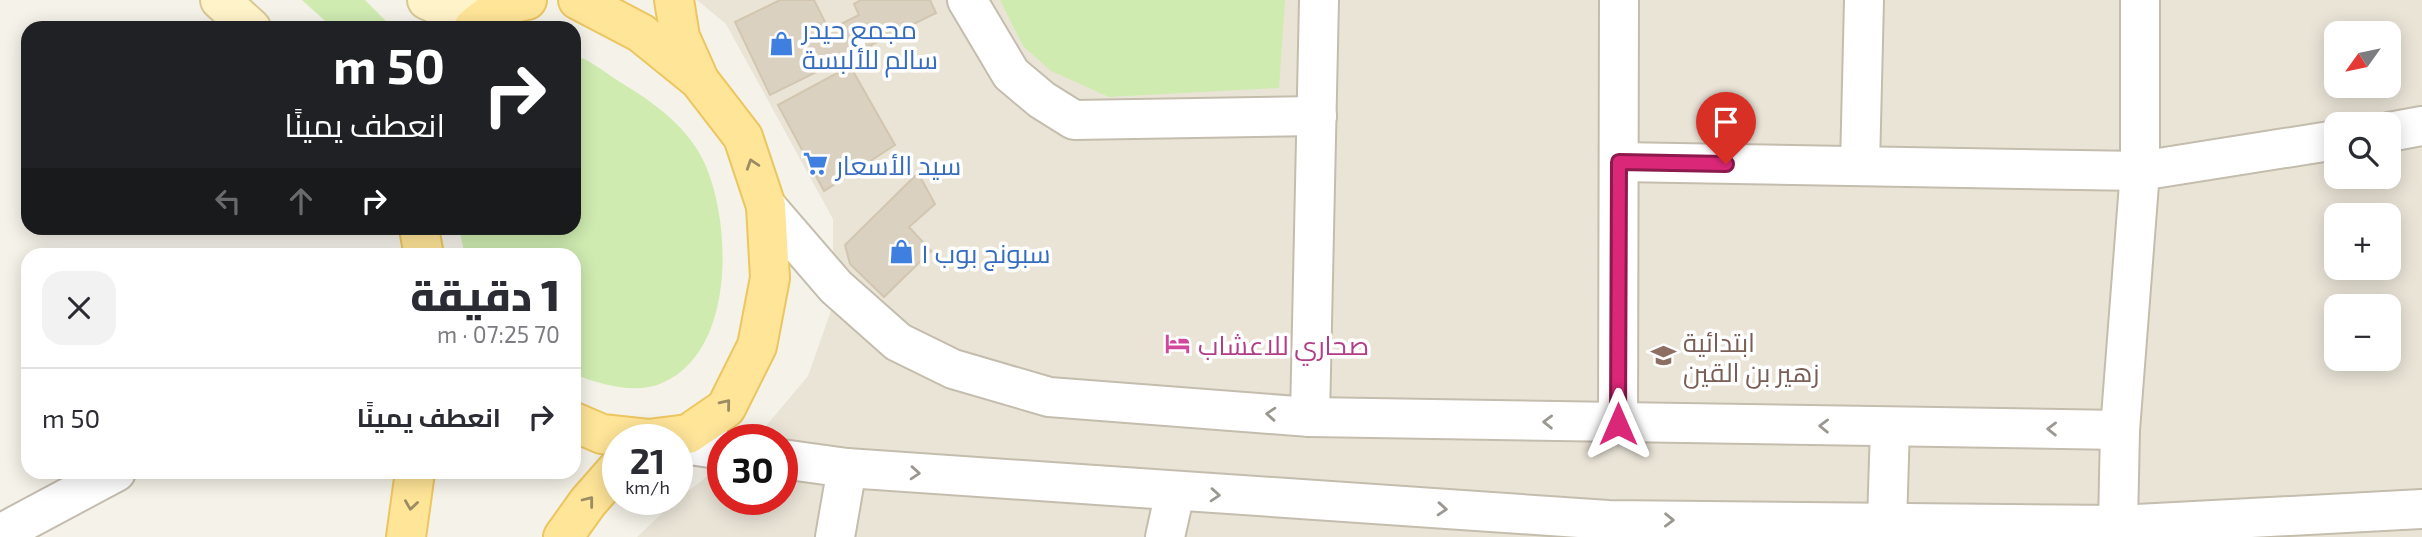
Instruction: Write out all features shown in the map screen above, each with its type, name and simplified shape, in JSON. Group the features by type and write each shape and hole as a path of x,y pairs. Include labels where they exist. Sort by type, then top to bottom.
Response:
{"main road":[{"path":"220,0 243,21"},
{"path":"427,0 464,18 527,0"},
{"path":"578,0 641,33 699,80"},
{"path":"674,0 680,37 699,80 743,138 765,206 770,278 757,346 745,377 726,408 693,431"},
{"path":"581,425 602,434"},
{"path":"406,537 414,479"},
{"path":"563,537 602,486"}],"street":[{"path":"967,0 1012,74 1042,100 1074,120 1317,116"},
{"path":"1310,417 1319,0"},
{"path":"1618,424 1619,0"},
{"path":"1860,166 1864,0"},
{"path":"2120,531 2120,430 2140,171 2140,0"},
{"path":"2401,129 2422,126"},
{"path":"1619,162 2140,171 2324,142"},
{"path":"765,206 836,287 867,318 898,342 953,369 1049,397 1310,417 2120,430"},
{"path":"1887,523 1890,427"},
{"path":"798,461 847,468 1607,528 1887,523 2120,531 2422,509"},
{"path":"835,537 847,468"},
{"path":"0,534 54,520 107,479"},
{"path":"1165,537 1175,492"}],"shaded area":[{"path":"697,0 2422,0 2422,537 637,537 660,515 693,515 693,487 707,476 707,515 798,515 798,424 768,424 808,376 833,305 833,219 726,24"}],"green space":[{"path":"302,0 365,0 386,21 325,21"},
{"path":"1000,0 1285,0 1279,88 1109,97 1051,71 1023,46"},
{"path":"581,58 668,116 689,137 704,162 720,217 723,250 715,315 704,344 686,367 662,383 629,388 594,381 581,376 581,248 463,248 460,235 581,235"}],"building":[{"path":"780,0 814,0 829,30 859,15 854,4 861,0 930,0 936,13 770,95 735,22"},
{"path":"850,66 895,145 824,191 778,105"},
{"path":"918,173 935,204 909,227 931,251 884,297 850,264 845,245"}],"place":[{"name":"مجمع حيدر سالم للألبسة","path":"782,43"},
{"name":"سيد الأسعار","path":"816,164"},
{"name":"سبونج بوب ١","path":"901,252"},
{"name":"صحاري للاعشاب","path":"1178,344"},
{"name":"ابتدائية زهير بن القين","path":"1663,356"}],"route":[{"path":"1618,424 1619,162 1726,164"}]}
